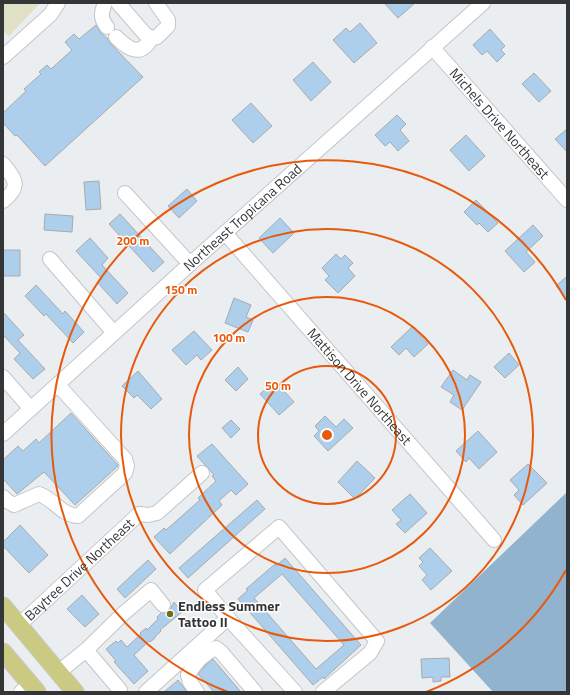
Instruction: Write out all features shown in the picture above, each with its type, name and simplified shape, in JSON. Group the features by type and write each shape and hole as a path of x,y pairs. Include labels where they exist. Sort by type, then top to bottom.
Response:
{"main road":[{"path":"3,606 75,692"},
{"path":"3,652 29,689"}],"street":[{"path":"3,57 50,15 58,3"},
{"path":"105,3 101,12 102,18 112,32 130,48 139,50 143,49 151,38"},
{"path":"118,3 145,34 151,38 157,37 168,26 168,20 156,3"},
{"name":"Northeast Tropicana Road","path":"3,434 190,264 483,3"},
{"name":"Michels Drive Northeast","path":"432,47 567,200"},
{"path":"3,164 14,176 15,186 11,195 3,202"},
{"path":"124,193 190,264"},
{"name":"Mattison Drive Northeast","path":"225,233 494,540"},
{"path":"50,259 114,333"},
{"path":"3,377 31,409"},
{"path":"3,496 7,501 14,505 39,494 51,500 61,510 70,516 78,516 125,473 127,466 125,459 58,385"},
{"name":"Baytree Drive Northeast","path":"19,625 139,514 148,515 157,513 202,473"},
{"path":"295,692 228,618 206,590 279,527 377,641 370,653 323,692"},
{"path":"59,672 86,650 124,613 151,590 163,605"},
{"path":"146,692 228,618"},
{"path":"197,692 190,682 188,675 193,666 210,651 216,648 255,692"},
{"path":"86,650 120,690 118,692"}],"green space":[{"path":"3,3 40,3 9,36 3,31"}],"water":[{"path":"567,492 567,692 493,692 430,623"}],"building":[{"path":"384,3 415,3 398,18"},
{"path":"360,23 377,43 354,63 333,40 346,28 350,32"},
{"path":"96,25 100,32 143,77 45,166 17,135 15,136 3,123 3,113 26,91 24,89 41,74 39,72 47,65 51,69 72,50 65,42 74,34 79,39"},
{"path":"490,29 505,46 501,50 505,54 497,62 487,51 482,55 473,45"},
{"path":"313,62 331,82 311,101 293,80"},
{"path":"534,73 551,91 539,102 522,84"},
{"path":"251,103 272,126 253,143 232,120"},
{"path":"397,115 406,124 400,130 409,141 398,151 390,142 385,146 375,135"},
{"path":"567,129 567,152 555,139"},
{"path":"466,135 485,156 469,171 450,150"},
{"path":"99,181 101,209 86,210 84,182"},
{"path":"187,189 197,201 179,218 168,206"},
{"path":"476,200 498,223 488,232 479,223 477,225 464,212"},
{"path":"45,214 73,216 72,232 44,230"},
{"path":"120,214 164,262 153,272 109,224"},
{"path":"280,218 294,233 273,253 259,238"},
{"path":"533,225 543,236 526,252 535,262 524,272 505,251"},
{"path":"90,238 108,258 102,265 128,293 117,304 98,283 102,279 76,251"},
{"path":"3,250 20,250 20,276 3,276"},
{"path":"336,254 341,259 345,255 353,263 348,268 355,276 338,293 325,280 329,276 322,268"},
{"path":"567,276 567,299 556,286"},
{"path":"36,285 63,314 65,311 84,332 73,343 46,314 44,316 25,296"},
{"path":"234,298 251,305 246,317 253,320 248,332 225,323"},
{"path":"3,312 24,335 18,340 45,369 33,379 14,359 20,353 3,335"},
{"path":"412,327 428,344 414,357 406,348 399,355 391,347"},
{"path":"194,331 212,350 201,360 197,355 186,365 172,350"},
{"path":"509,353 519,365 505,378 494,367"},
{"path":"238,367 248,379 236,391 225,380"},
{"path":"453,370 467,380 470,375 481,382 462,410 450,402 454,395 441,387"},
{"path":"138,371 162,399 151,409 137,395 134,398 122,386"},
{"path":"275,381 294,402 279,415 260,394"},
{"path":"71,413 118,466 75,505 44,472 17,494 3,479 3,460 18,446 23,451 36,439 39,443"},
{"path":"325,416 336,427 344,419 353,428 328,451 314,436 319,431 315,426"},
{"path":"231,420 240,429 231,438 222,428"},
{"path":"478,431 497,452 479,469 469,458 466,462 456,451"},
{"path":"212,444 248,484 236,495 231,490 219,501 222,505 170,554 154,537 164,528 166,530 200,500 198,498 216,481 212,476 214,475 197,456"},
{"path":"357,461 375,478 355,499 338,482"},
{"path":"528,464 547,483 523,505 514,495 519,490 510,480"},
{"path":"410,494 427,513 405,533 396,524 401,520 392,510"},
{"path":"257,500 265,509 188,578 179,568"},
{"path":"20,525 48,555 29,573 3,546 3,542"},
{"path":"430,548 452,571 431,590 422,580 427,575 419,566 423,562 419,558"},
{"path":"285,558 361,645 324,679 323,677 313,685 238,599 248,590 246,589 275,564 276,566","holes":["282,574 344,645 316,669 254,598"]},
{"path":"148,560 156,569 125,598 117,589"},
{"path":"82,595 99,614 85,627 67,609"},
{"path":"174,602 182,612 160,630 161,631 155,638 150,642 149,641 134,655 148,671 134,684 114,662 116,661 106,649 116,641 118,643 121,640 127,647 141,634 140,633 146,628 147,630 158,619 157,617 161,613 169,611"},
{"path":"449,658 450,677 441,677 441,681 433,682 433,677 422,678 421,659"},
{"path":"213,659 241,692 214,692 198,674"},
{"path":"178,680 187,692 164,692"}],"place":[{"name":"Endless Summer Tattoo II","path":"170,614"}]}
